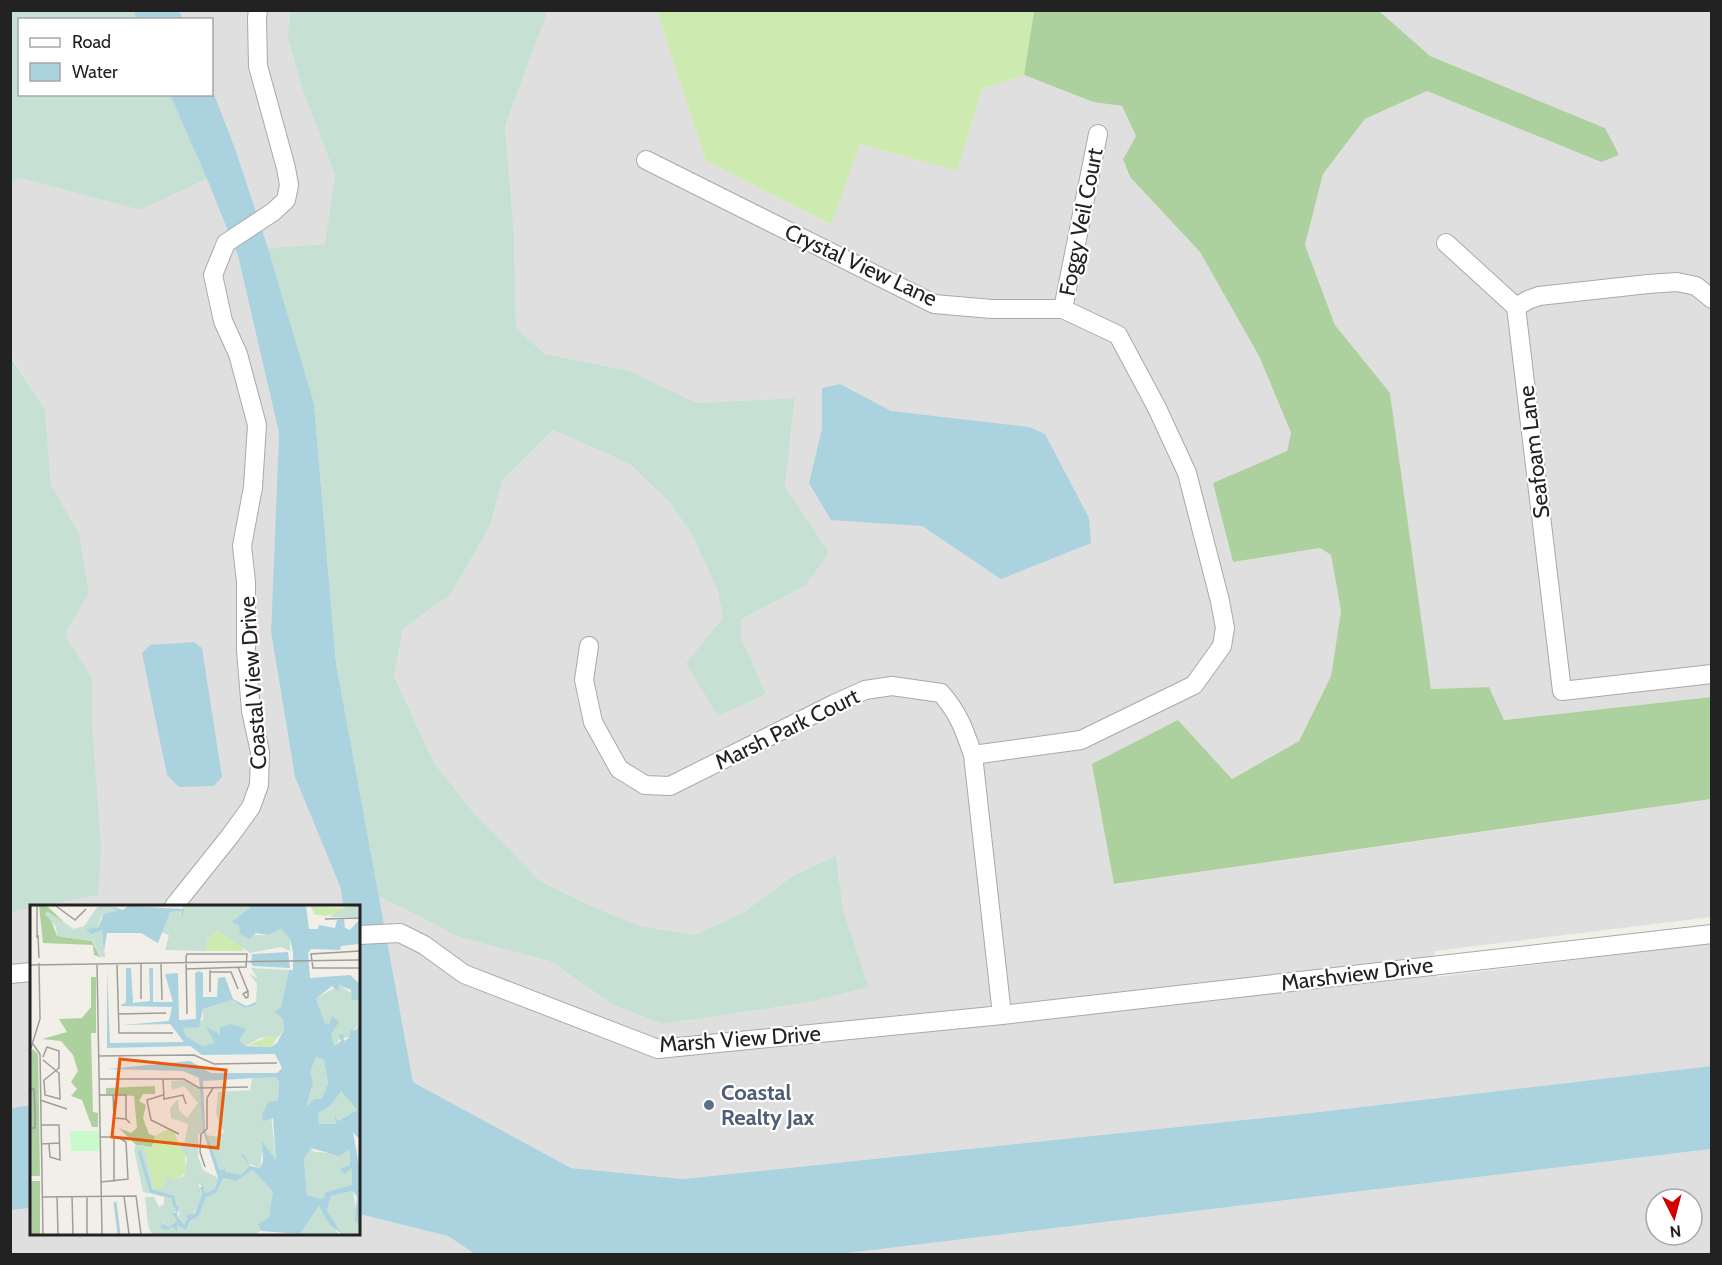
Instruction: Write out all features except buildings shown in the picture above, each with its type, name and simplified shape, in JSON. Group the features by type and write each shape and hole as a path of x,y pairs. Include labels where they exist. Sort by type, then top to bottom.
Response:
{"street":[{"name":"Coastal View Drive","path":"175,905 251,807 260,785 260,752 251,711 246,650 246,582 242,546 253,487 257,425 238,354 223,321 213,275 226,243 273,212 286,200 289,185 258,66 258,10"},
{"name":"Foggy Veil Court","path":"1063,309 1098,134"},
{"name":"Crystal View Lane","path":"646,160 934,304 992,309 1063,309 1118,335 1157,408 1187,473 1220,601 1225,628 1222,646 1194,685 1081,740 973,754"},
{"path":"1446,243 1516,308 1539,296 1677,282 1696,286 1712,298"},
{"name":"Seafoam Lane","path":"1516,308 1562,691 1712,674"},
{"name":"Marsh Park Court","path":"590,646 584,680 593,722 619,769 645,785 670,786 865,690 892,686 941,693 954,708 973,754 1002,1015"},
{"name":"Marsh View Drive","path":"360,935 400,933 424,945 464,974 658,1049 1002,1015"},
{"name":"Marshview Drive","path":"1002,1015 1712,934"},
{"path":"10,974 30,972"}],"shaded area":[{"path":"179,11 291,11 287,34 303,91 335,175 326,244 268,248 236,151 213,92 213,18 182,18"},
{"path":"548,11 657,11 706,161 830,224 860,144 957,171 982,89 1024,75 1093,102 1122,106 1136,136 1123,159 1130,177 1200,252 1259,356 1291,434 1287,451 1214,483 1233,562 1320,548 1331,555 1341,611 1331,676 1299,741 1232,779 1178,720 1115,884 1711,799 1711,917 1434,951 1437,977 1711,943 1711,1066 1310,1113 683,1179 571,1168 413,1082 379,897 456,936 552,962 613,1005 663,1024 811,1002 869,987 843,909 836,855 791,877 744,912 695,935 640,926 593,907 540,881 478,818 434,763 394,676 403,629 450,595 490,526 503,479 553,430 630,464 668,501 692,534 718,592 723,619 686,663 766,694 741,637 741,619 805,586 828,553 785,487 795,398 697,403 630,371 545,354 516,328 514,233 505,126"},
{"path":"1379,11 1711,11 1711,697 1503,720 1489,687 1431,689 1390,394 1335,325 1305,245 1323,174 1365,119 1427,91 1601,162 1605,128 1429,56"},
{"path":"20,178 140,210 207,179 238,256 279,433 271,632 295,777 341,889 343,905 43,905 98,895 92,678 65,635 89,591 79,533 51,485 45,409 11,356 11,182"},
{"path":"30,908 30,1105 11,1108 10,912"},
{"path":"1711,1149 1711,1254 839,1254"},
{"path":"30,1208 30,1235 360,1235 360,1214 448,1236 475,1254 11,1254 10,1210"}],"green space":[{"path":"11,11 133,11 136,18 18,18 18,96 170,96 207,179 140,210 20,178 11,182"},
{"path":"291,11 548,11 505,126 514,233 516,328 545,354 630,371 697,403 795,398 785,487 829,553 805,586 741,619 741,637 766,694 718,716 686,663 723,618 718,592 692,534 668,501 630,464 553,430 503,479 490,526 450,595 403,629 394,676 434,763 478,818 540,881 593,907 640,926 695,935 744,912 791,877 836,855 843,909 869,987 811,1002 663,1024 613,1005 552,962 456,936 379,897 336,663 314,403 268,248 325,244 335,175 303,91 287,34"},
{"path":"657,11 1034,11 1024,75 982,89 957,171 860,144 831,224 706,161"},
{"path":"1034,11 1379,11 1430,56 1605,128 1619,155 1601,162 1427,91 1365,119 1323,174 1305,245 1335,325 1390,393 1431,689 1489,687 1504,720 1711,697 1711,799 1114,884 1092,764 1178,720 1232,779 1299,741 1331,676 1341,611 1331,555 1320,548 1233,562 1213,483 1287,451 1291,433 1259,356 1200,252 1130,177 1123,159 1136,136 1122,106 1093,102 1024,75"},
{"path":"10,356 45,409 51,485 79,533 89,592 65,635 92,678 92,722 101,848 98,895 47,905 30,905 30,908 11,912"}],"water":[{"path":"133,11 179,11 182,18 136,18"},
{"path":"213,92 236,151 268,248 314,403 336,663 413,1082 571,1168 683,1179 1310,1113 1711,1066 1711,1149 839,1254 475,1254 448,1236 360,1214 360,905 343,905 341,889 295,777 271,632 279,433 238,256 170,96 213,96"},
{"path":"840,384 891,411 1029,427 1045,434 1089,518 1091,543 1001,579 922,526 831,520 809,483 822,429 822,388"},
{"path":"194,642 202,648 222,777 214,786 179,787 167,775 142,653 150,645"},
{"path":"30,1105 30,1208 11,1210 11,1108"}],"place":[{"name":"Coastal Realty Jax","path":"709,1105"}]}
